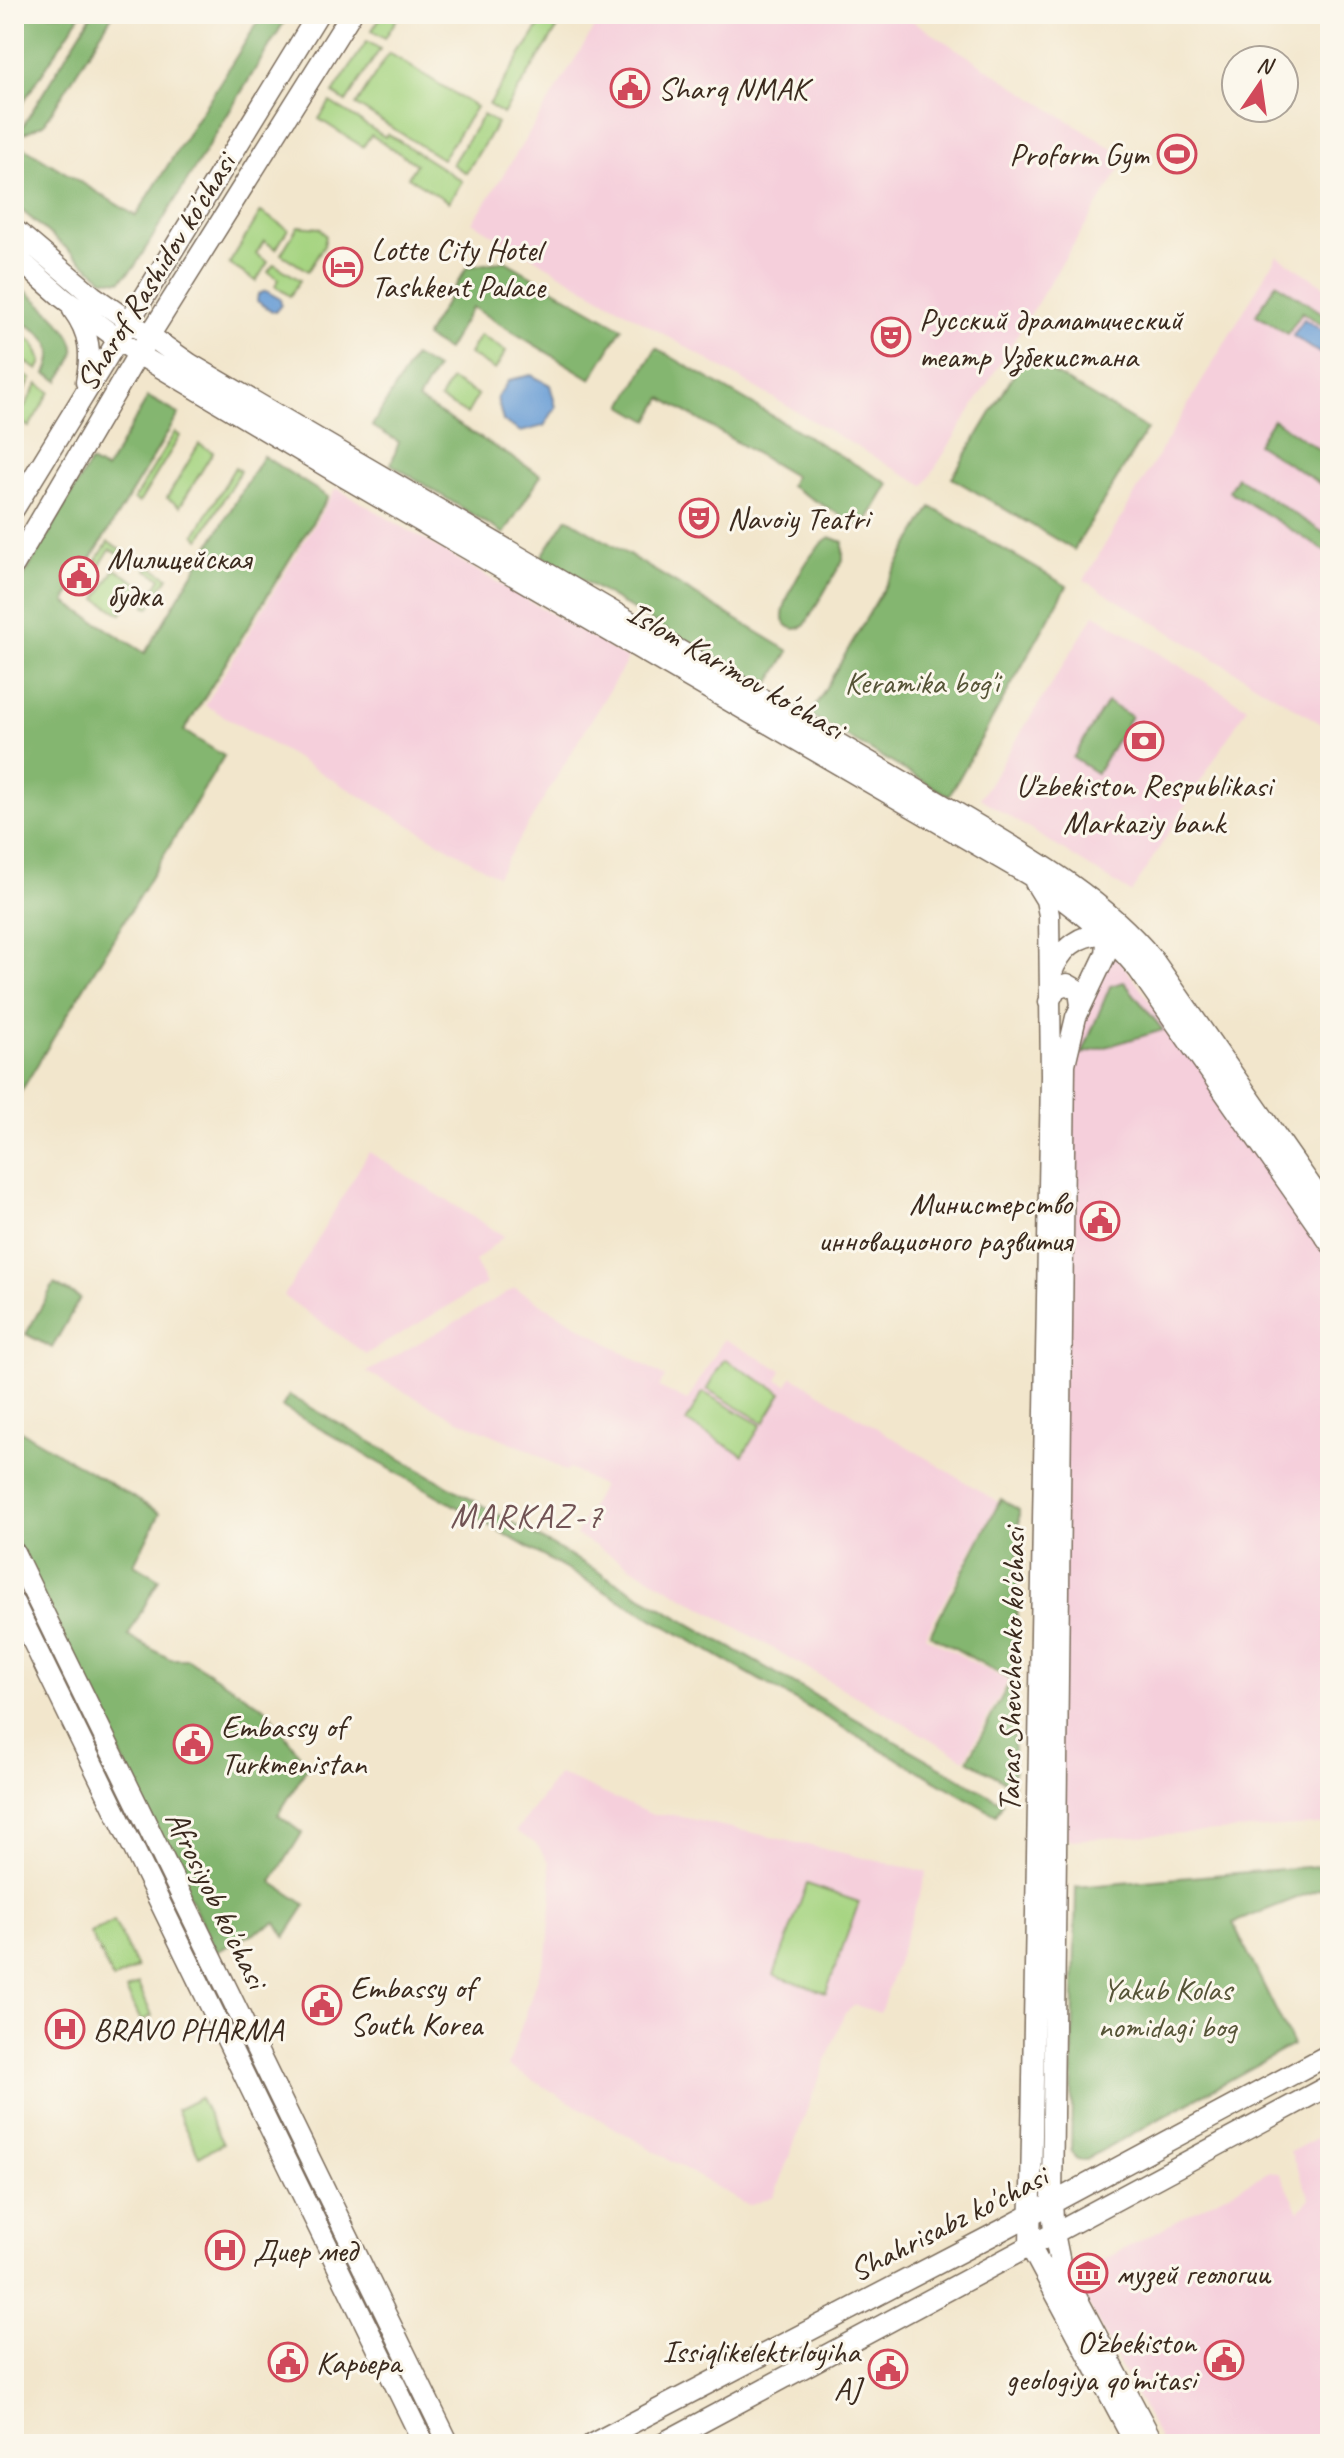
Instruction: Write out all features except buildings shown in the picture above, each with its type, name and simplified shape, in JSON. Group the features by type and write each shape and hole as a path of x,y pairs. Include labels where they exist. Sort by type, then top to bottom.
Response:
{"main road":[{"name":"Sharof Rashidov ko'chasi","path":"14,509 318,14"},
{"name":"Sharof Rashidov ko'chasi","path":"14,565 144,345 351,14"},
{"name":"Islom Karimov ko'chasi","path":"14,229 127,321 144,345 330,469 1037,861 1097,903 1330,1213"},
{"name":"Islom Karimov ko'chasi","path":"14,255 116,339 144,345"},
{"path":"63,298 79,319 89,344 89,370 80,399"},
{"name":"Islom Karimov ko'chasi","path":"781,720 1031,876 1105,934"},
{"name":"Taras Shevchenko ko'chasi","path":"1031,876 1048,909 1050,1192 1030,2246 1136,2444"},
{"name":"Taras Shevchenko ko'chasi","path":"1097,903 1107,948 1081,1005 1068,1044 1065,1076 1052,2203 1061,2268 1154,2444"},
{"path":"1049,993 1056,963 1070,945 1083,938 1105,934 1135,952"},
{"name":"Islom Karimov ko'chasi","path":"1135,952 1330,1243"},
{"path":"1100,966 1113,957 1135,952"},
{"path":"1049,993 1067,984 1079,991 1081,1005"},
{"name":"Afrosiyob ko'chasi","path":"14,1552 449,2444"},
{"name":"Afrosiyob ko'chasi","path":"14,1603 424,2444"},
{"name":"Shahrisabz ko'chasi","path":"592,2444 1330,2054"},
{"name":"Shahrisabz ko'chasi","path":"661,2444 1330,2085"},
{"path":"1052,2155 1063,2176 1084,2186"}],"shaded area":[{"path":"603,14 902,14 1127,158 924,486 472,222"},
{"path":"1277,255 1330,290 1330,729 1084,580"},
{"path":"336,488 628,659 497,876 205,705"},
{"path":"1095,614 1247,707 1131,893 980,798"},
{"path":"1107,943 1330,1243 1330,1824 1071,1840 1056,1832 1065,1064"},
{"path":"369,1152 504,1236 475,1261 486,1284 366,1354 284,1296"},
{"path":"515,1288 665,1377 659,1387 687,1401 724,1339 782,1370 777,1380 787,1385 792,1376 998,1502 925,1636 1008,1681 965,1759 576,1535 602,1486 569,1468 566,1472 531,1451 454,1418 367,1372"},
{"path":"559,1774 653,1815 673,1815 927,1872 880,2013 855,2005 844,2014 774,2196 749,2206 508,2066 548,1948 552,1891 549,1862 536,1844 516,1831"},
{"name":"O‘zbekiston geologiya qo‘mitasi","path":"1330,2131 1330,2444 1162,2444 1073,2276 1270,2171 1280,2174 1299,2211 1310,2198 1290,2152"}],"green space":[{"path":"14,14 81,14 14,116"},
{"path":"92,14 113,14 44,124 16,137"},
{"path":"263,14 289,14 135,266 120,281 103,279 14,204 14,146 17,143 136,216"},
{"path":"383,14 400,14 385,38 372,30"},
{"path":"543,20 557,29 503,114 489,105"},
{"path":"367,41 380,49 346,102 333,93"},
{"path":"389,53 476,107 442,159 356,105"},
{"path":"330,102 462,181 449,202 408,177 416,164 371,135 363,147 319,119"},
{"path":"483,115 497,123 466,173 452,164"},
{"path":"261,212 288,229 276,249 264,241 256,254 268,262 256,281 229,264"},
{"path":"298,226 320,228 326,236 308,271 281,254"},
{"path":"505,261 622,328 591,379 472,307 447,350 425,337 467,267"},
{"path":"274,264 300,280 290,296 275,286 279,279 268,272"},
{"path":"14,281 52,314 69,334 74,353 59,381 46,374 51,353 45,338 14,317"},
{"path":"1276,283 1330,318 1330,331 1302,312 1288,334 1256,315"},
{"path":"14,330 34,343 42,362 38,370 14,354"},
{"path":"480,335 506,351 495,370 469,354"},
{"path":"656,348 889,484 863,528 790,486 794,476 662,398 649,421 623,406"},
{"path":"414,356 436,369 418,400 541,475 504,534 391,464 399,442 372,426"},
{"path":"1025,356 1147,429 1074,550 952,478"},
{"path":"14,369 31,379 14,407"},
{"path":"451,380 478,395 467,414 440,399"},
{"path":"38,384 50,392 29,427 17,419"},
{"path":"148,397 179,414 65,602 145,653 263,456 328,497 184,731 224,756 14,1103 14,594 90,462 106,470"},
{"path":"1273,419 1330,457 1330,490 1257,444"},
{"path":"175,432 180,436 139,503 134,499"},
{"path":"199,444 213,452 180,506 167,498"},
{"path":"235,467 240,471 200,539 195,535"},
{"path":"1237,477 1324,533 1330,525 1330,554 1229,491"},
{"name":"Keramika bog'i","path":"931,507 1067,586 949,796 810,715"},
{"path":"567,518 789,651 766,689 542,556"},
{"path":"830,537 843,542 843,560 805,625 796,629 790,627 783,619 787,599 807,562"},
{"path":"108,542 127,553 124,557 110,549 95,573 90,571"},
{"path":"150,566 168,577 149,608 145,606 161,578 147,570"},
{"path":"115,569 139,584 121,614 97,599"},
{"path":"1107,702 1131,716 1097,773 1073,758"},
{"path":"1124,982 1163,1030 1082,1054 1110,986"},
{"path":"54,1284 80,1298 52,1348 26,1334"},
{"path":"724,1359 782,1393 764,1423 707,1389"},
{"path":"703,1392 761,1425 743,1455 686,1422"},
{"path":"289,1395 1003,1803 996,1815 282,1407"},
{"path":"14,1427 160,1513 134,1564 159,1579 128,1636 170,1659 188,1659 266,1709 308,1766 278,1815 302,1833 272,1882 306,1905 285,1937 276,1922 216,1952 14,1535"},
{"path":"1001,1499 1019,1510 1013,1786 968,1760 1011,1680 930,1634"},
{"name":"Yakub Kolas nomidagi bog","path":"1330,1865 1330,1885 1233,1923 1293,2045 1085,2160 1077,2159 1071,2152 1076,1887"},
{"path":"807,1884 859,1902 826,1993 774,1975"},
{"path":"114,1921 137,1968 113,1980 90,1933"},
{"path":"138,1984 152,2016 141,2021 126,1990"},
{"path":"200,2098 223,2144 199,2156 176,2110"}],"water":[{"path":"266,291 280,299 281,305 276,311 257,301 258,294"},
{"path":"1304,319 1330,336 1330,360 1293,336"},
{"path":"531,375 550,385 556,407 544,426 521,432 503,421 497,398 509,380"}],"place":[{"name":"Sharq NMAK","path":"630,88"},
{"name":"Proform Gym","path":"1177,154"},
{"name":"Lotte City Hotel Tashkent Palace","path":"343,267"},
{"name":"Русский драматический театр Узбекистана","path":"891,337"},
{"name":"Navoiy Teatri","path":"699,518"},
{"name":"Милицейская будка","path":"79,576"},
{"name":"U'zbekiston Respublikasi Markaziy bank","path":"1144,741"},
{"name":"Министерство инновационого развития","path":"1100,1221"},
{"name":"Embassy of Turkmenistan","path":"193,1744"},
{"name":"Embassy of South Korea","path":"322,2005"},
{"name":"BRAVO PHARMA","path":"65,2029"},
{"name":"Диер мед","path":"225,2250"},
{"name":"музей геологии","path":"1088,2273"},
{"name":"O‘zbekiston geologiya qo‘mitasi","path":"1224,2360"},
{"name":"Карьера","path":"288,2362"},
{"name":"Issiqlikelektrloyiha AJ","path":"888,2369"}],"district":[{"name":"MARKAZ-7","path":"527,1515"}]}
